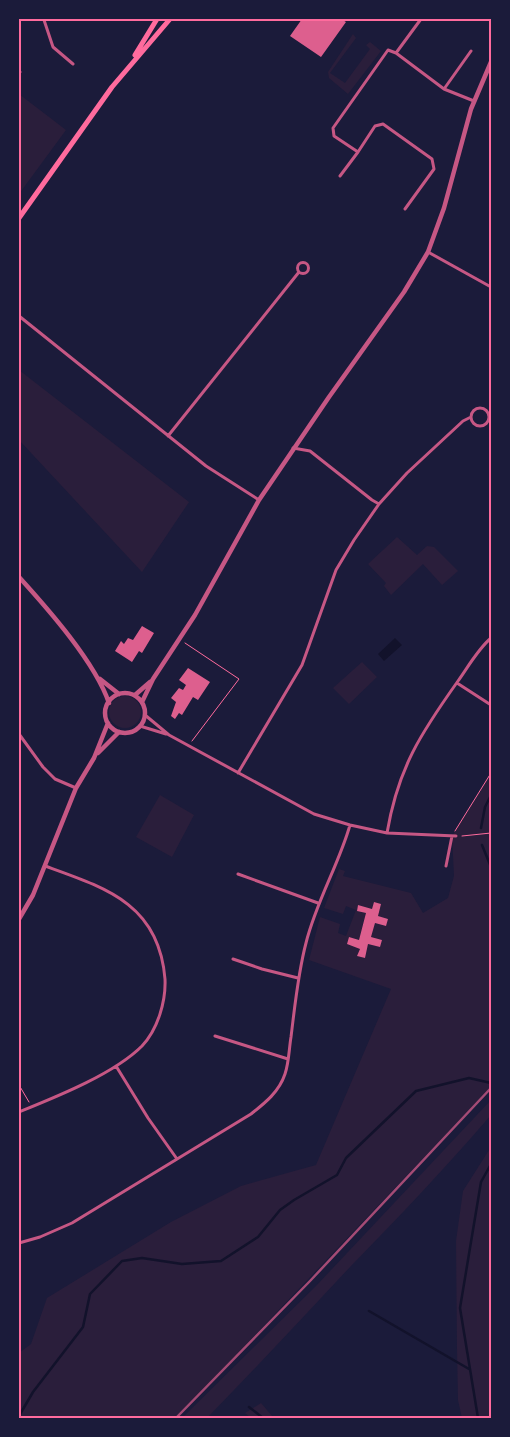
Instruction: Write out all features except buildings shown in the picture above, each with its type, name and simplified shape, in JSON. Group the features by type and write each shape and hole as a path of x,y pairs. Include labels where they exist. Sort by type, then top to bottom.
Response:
{"main road":[{"path":"19,218 133,60 157,19"},
{"path":"133,60 156,38 170,19"}],"street":[{"path":"40,19 45,19 53,47 73,64"},
{"path":"396,53 421,19"},
{"path":"358,152 334,136 333,128 388,50 396,53 444,89 474,101"},
{"path":"444,89 471,51"},
{"path":"142,702 153,679 180,640 259,500 293,448 404,292 428,252 444,208 474,101 491,62"},
{"path":"340,176 375,126 383,124 432,159 434,169 405,209"},
{"path":"428,252 491,287"},
{"path":"168,436 299,272"},
{"path":"19,316 206,466 259,500"},
{"path":"238,773 302,665 336,570 379,504 408,473 463,421 470,417 472,412 480,408 486,410 489,418 486,424 479,426 472,423 470,417"},
{"path":"293,448 310,451 379,504"},
{"path":"19,577 45,606 97,676 119,694 135,695 142,702 145,715 169,735 314,814 350,825 387,832 454,836 446,866"},
{"path":"387,832 392,799 410,756 439,706 491,638"},
{"path":"97,676 108,703"},
{"path":"135,695 153,679"},
{"path":"456,683 491,705"},
{"path":"94,758 108,723 105,711 108,703 119,694"},
{"path":"19,919 33,895 76,788 94,758 110,739 119,732 130,732 140,726 145,715"},
{"path":"108,723 119,732"},
{"path":"140,726 169,735"},
{"path":"19,734 43,767 55,779 76,788"},
{"path":"19,1243 40,1237 72,1223 251,1114 267,1102 284,1075 288,1059 298,978 306,943 318,903 350,825"},
{"path":"19,1112 116,1066 142,1045 160,1015 166,988 163,960 156,937 143,917 114,894 44,866"},
{"path":"238,874 318,903"},
{"path":"233,959 298,978"},
{"path":"215,1036 288,1059"},
{"path":"116,1066 148,1118 177,1159"}],"path":[{"path":"180,640 239,679 189,746"},
{"path":"454,836 491,773"},
{"path":"454,836 491,834"},
{"path":"19,1085 33,1106"}],"shaded area":[{"path":"353,34 356,38 330,73 345,83 370,49 366,45 370,42 381,51 348,94 329,78 328,72"},
{"path":"19,94 66,130 19,194"},
{"path":"19,370 189,502 142,572 19,440"},
{"path":"397,537 417,555 427,546 434,547 458,571 442,585 423,564 391,595 384,586 386,583 368,564"},
{"path":"395,638 402,645 384,661 378,654"},
{"path":"362,662 377,677 349,704 333,688"},
{"path":"125,696 131,697 136,701 140,706 140,718 136,723 131,727 125,728 119,727 114,723 110,718 109,712 110,706 114,701 119,697"},
{"path":"491,773 491,1087 176,1418 19,1418 19,1353 31,1344 47,1298 171,1222 241,1186 316,1165 391,989 309,960 320,917 340,924 338,933 346,936 356,910 346,906 343,914 324,908 339,869 345,871 343,876 411,893 423,913 448,898 454,876 452,836","holes":["374,902 381,904 378,916 388,919 385,926 375,923 371,937 382,940 380,947 368,944 365,958 357,956 360,949 347,944 349,937 359,940 366,913 357,911 358,905 372,909"]},
{"path":"160,795 194,815 172,857 136,837"},
{"path":"491,1100 491,1115 440,1173 207,1418 182,1418 316,1286"},
{"path":"491,1147 491,1418 462,1418 458,1400 456,1241 463,1191"},
{"path":"261,1403 275,1418 251,1418 245,1413"}],"waterway":[{"path":"481,828 485,807 491,795"},
{"path":"482,845 491,867"},
{"path":"19,1416 33,1392 83,1327 90,1294 122,1261 142,1258 182,1264 221,1261 258,1237 280,1210 337,1175 346,1158 416,1091 469,1078 491,1083"},
{"path":"478,1418 460,1308 481,1182 491,1164"},
{"path":"369,1311 469,1369"},
{"path":"249,1407 263,1418"}],"railway":[{"path":"176,1418 310,1281 491,1088"}]}
